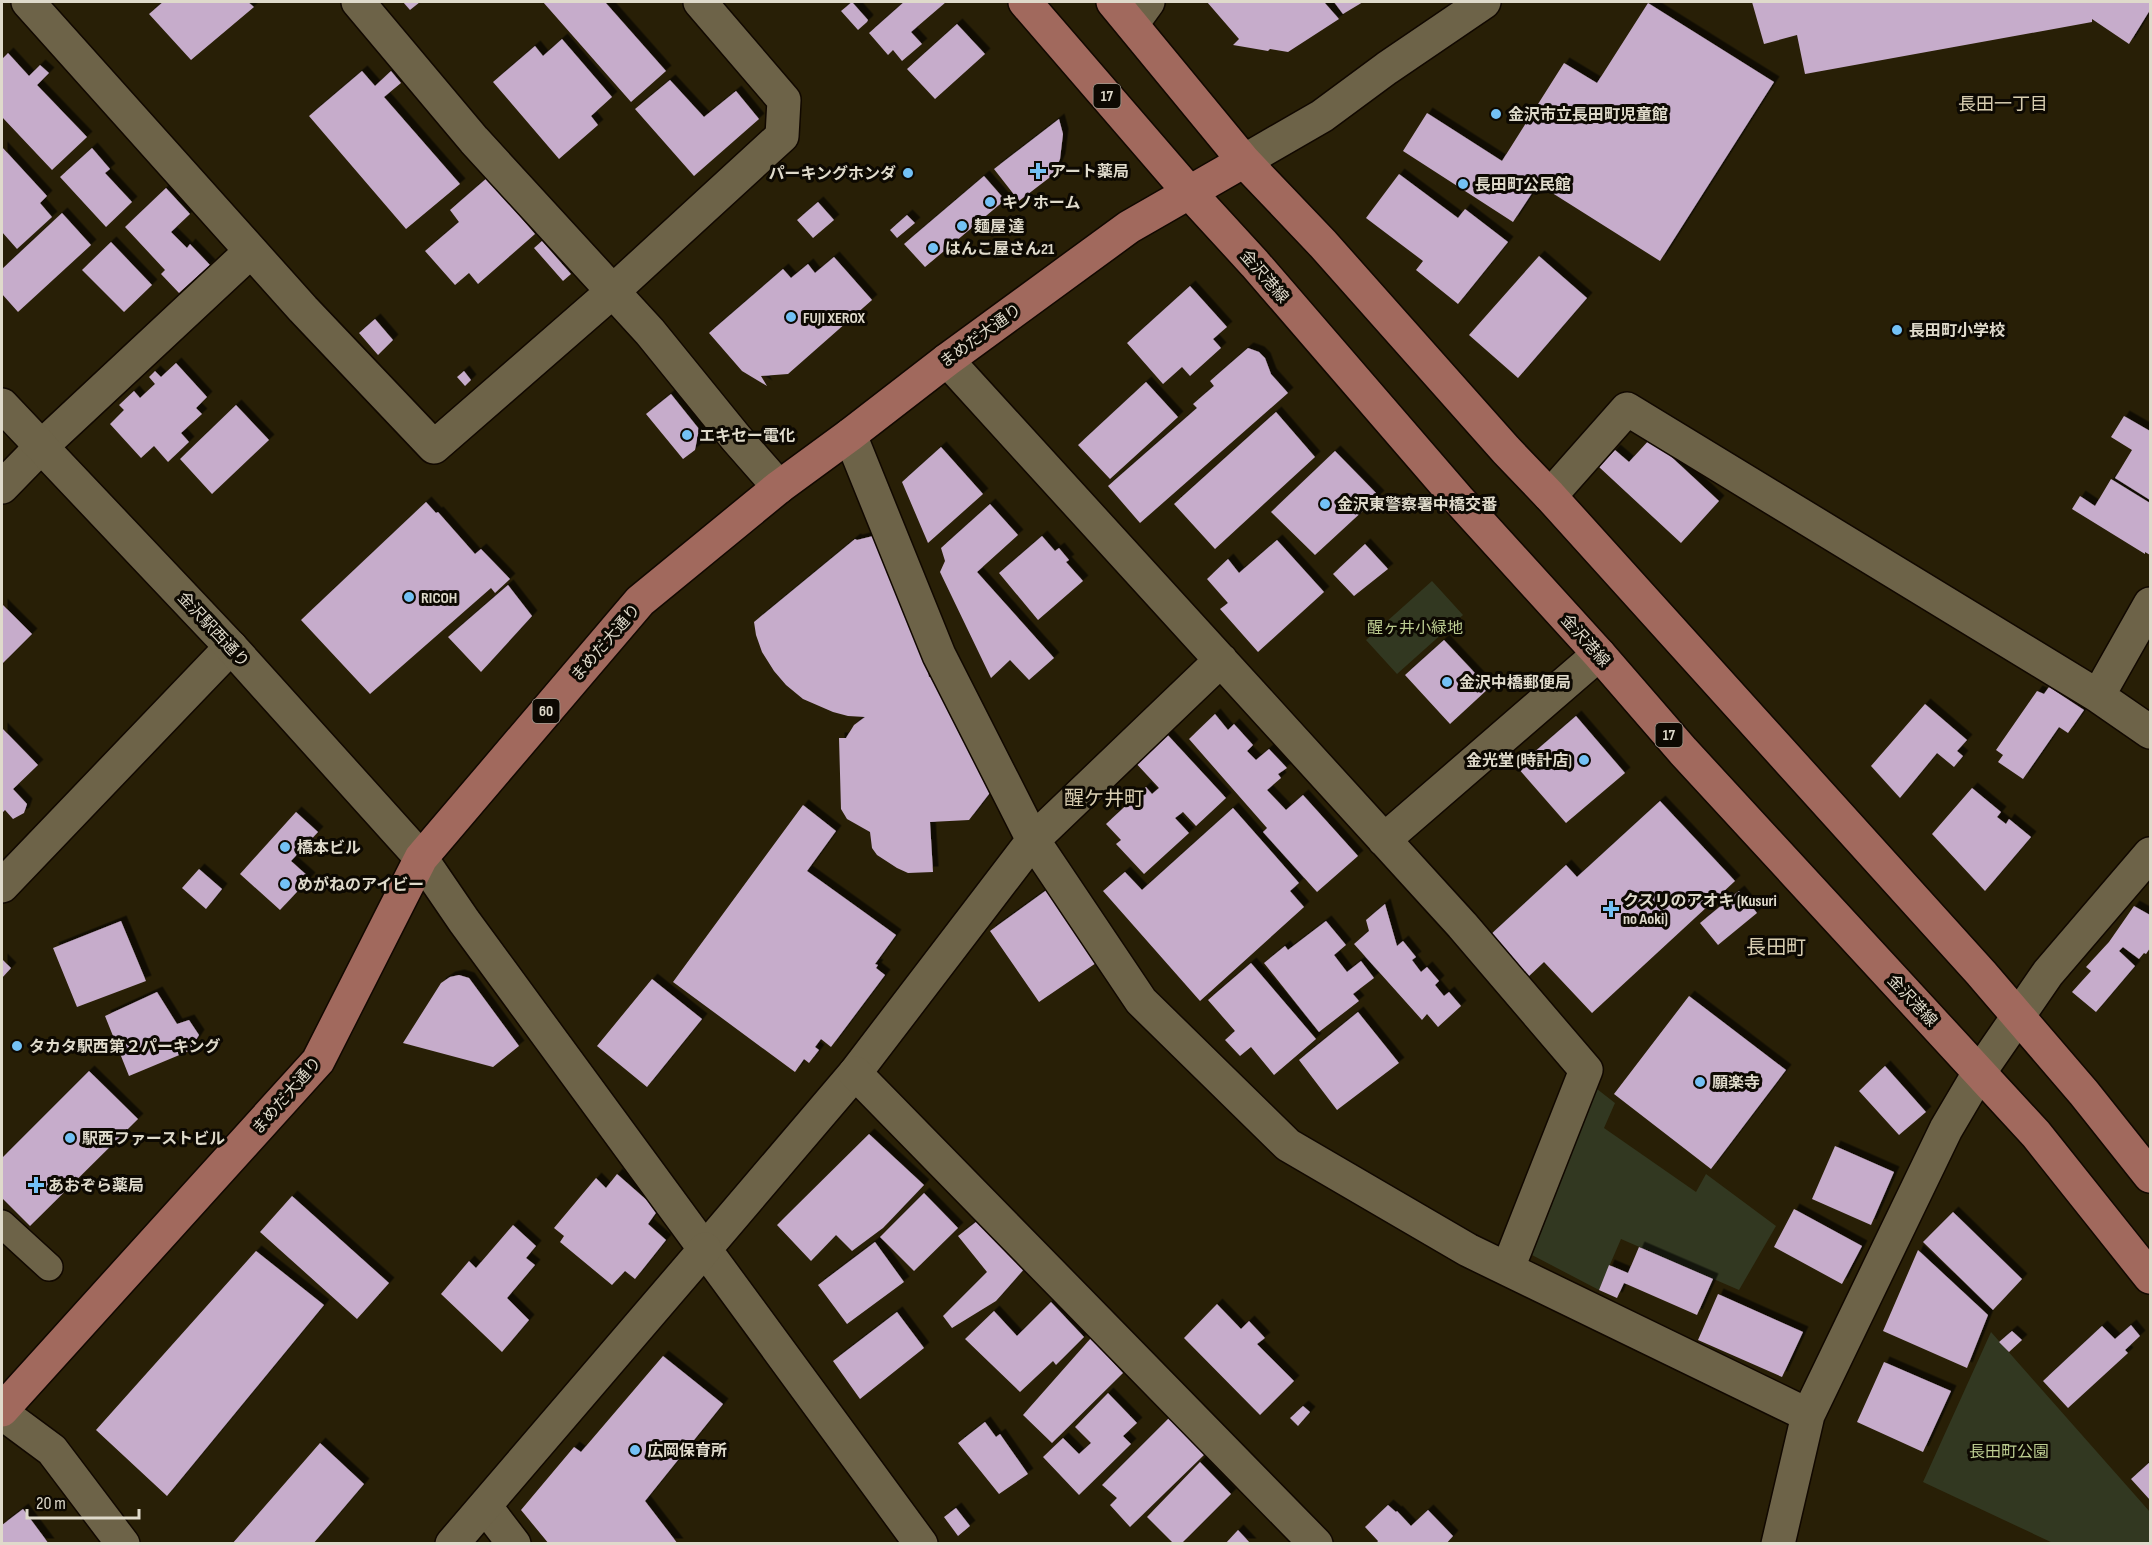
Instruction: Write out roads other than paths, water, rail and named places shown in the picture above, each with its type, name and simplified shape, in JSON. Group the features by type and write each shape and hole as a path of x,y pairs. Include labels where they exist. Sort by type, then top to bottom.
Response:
{"main road":[{"name":"金沢港線","path":"1025,2 1458,499 1599,654 1683,751 2036,1134 2151,1276"},
{"path":"1131,9 1244,161 1323,244 1506,450 1981,973 2084,1092 2151,1176"},
{"name":"まめだ大通り","path":"2,1412 318,1061 421,858 640,601 779,487 1129,227 1244,161"}],"street":[{"path":"28,2 303,309 434,447 612,292 782,136 783,100 700,2"},
{"path":"358,2 474,140 650,332 779,487"},
{"path":"1244,161 1322,116 1387,68 1484,2"},
{"path":"2,487 40,447 251,251"},
{"path":"947,360 1462,925 1586,1070 1508,1268"},
{"name":"金沢駅西通り","path":"2,405 231,647 421,858 464,921 921,1544"},
{"path":"1550,496 1627,409 2098,696 2151,732"},
{"path":"850,435 939,655 1034,840 1141,1001 1288,1145 1468,1250 1808,1415"},
{"path":"2098,696 2151,604"},
{"path":"2,886 231,647"},
{"path":"1384,840 1599,654"},
{"path":"452,1544 855,1073 1034,840 1221,660"},
{"path":"1778,1544 1808,1415 1946,1129 1979,1073 2048,972 2139,886 2151,854"},
{"path":"855,1073 1311,1542"},
{"path":"2,1224 49,1267"},
{"path":"2,1412 51,1450 123,1544"},
{"path":"485,1506 514,1544"}],"place":[{"name":"金沢市立長田町児童館","path":"1496,114"},
{"name":"アート薬局","path":"1038,171"},
{"name":"パーキングホンダ","path":"908,173"},
{"name":"長田町公民館","path":"1463,184"},
{"name":"キノホーム","path":"990,202"},
{"name":"麺屋 達","path":"962,226"},
{"name":"はんこ屋さん21","path":"933,248"},
{"name":"FUJI XEROX","path":"791,317"},
{"name":"長田町小学校","path":"1897,330"},
{"name":"エキセー電化","path":"687,435"},
{"name":"金沢東警察署中橋交番","path":"1325,504"},
{"name":"RICOH","path":"409,597"},
{"name":"金沢中橋郵便局","path":"1447,682"},
{"name":"金光堂 (時計店)","path":"1584,760"},
{"name":"橋本ビル","path":"285,847"},
{"name":"めがねのアイビー","path":"285,884"},
{"name":"クスリのアオキ (Kusuri no Aoki)","path":"1611,909"},
{"name":"タカタ駅西第２パーキング","path":"17,1046"},
{"name":"願楽寺","path":"1700,1082"},
{"name":"駅西ファーストビル","path":"70,1138"},
{"name":"あおぞら薬局","path":"36,1185"},
{"name":"広岡保育所","path":"635,1450"}],"district":[{"name":"長田一丁目","path":"2003,104"},
{"name":"醒ケ井町","path":"1104,798"},
{"name":"長田町","path":"1776,947"}],"park label":[{"name":"醒ヶ井小緑地","path":"1415,627"},
{"name":"長田町公園","path":"2009,1451"}]}
